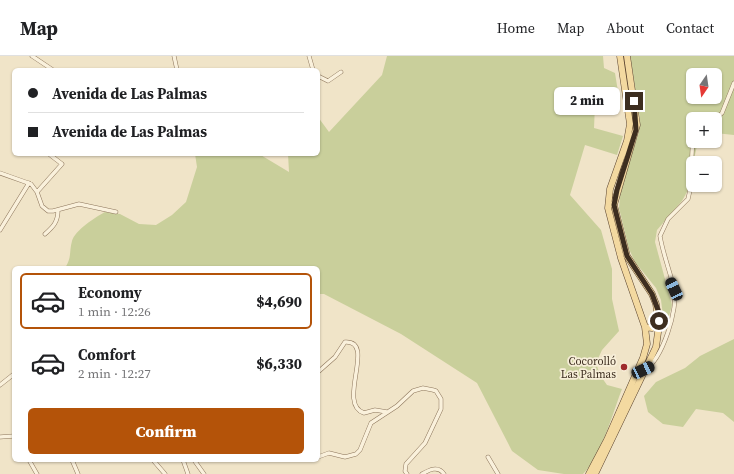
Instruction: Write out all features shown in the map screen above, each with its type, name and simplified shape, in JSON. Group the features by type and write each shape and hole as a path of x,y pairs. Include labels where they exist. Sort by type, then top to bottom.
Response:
{"main road":[{"path":"589,474 607,440 643,358 647,341 645,326 621,258 608,204 610,189 627,142 630,124 620,56"},
{"path":"595,474 643,370 656,347 659,325 656,304 627,256 614,205 637,125 627,56"},
{"path":"632,289 637,283 645,284"},
{"path":"645,326 652,328 659,325"}],"street":[{"path":"32,56 50,68"},
{"path":"174,56 177,68"},
{"path":"309,56 312,68"},
{"path":"320,77 328,81 341,72"},
{"path":"722,113 734,83"},
{"path":"643,370 652,366 658,357 675,303 674,289 660,236 668,219 688,199 690,190 692,148"},
{"path":"37,192 62,164 52,156"},
{"path":"0,173 12,179 29,183 37,192 45,209 53,211 80,204 116,212"},
{"path":"0,230 29,183"},
{"path":"45,234 54,226 57,220 58,210"},
{"path":"320,370 335,357 342,344 345,342 352,342 359,352 354,386 354,402 356,409 364,413 376,410 387,412"},
{"path":"0,385 12,376"},
{"path":"320,456 329,454 345,458 356,454 360,450 371,422 418,389 423,388 436,391 441,399 442,409 424,443 406,464 405,471 407,474"},
{"path":"0,438 12,436"},
{"path":"488,457 498,474"},
{"path":"30,462 37,474"},
{"path":"73,462 78,474"},
{"path":"155,462 165,474"},
{"path":"184,462 188,474"},
{"path":"195,462 204,474"},
{"path":"422,474 432,469 437,469 444,474"}],"green space":[{"path":"387,56 603,56 604,68 615,73 619,98 609,105 595,105 594,128 623,136 617,155 585,145 570,195 601,230 612,269 612,299 619,331 602,350 596,363 600,375 607,385 622,389 601,446 583,474 564,474 538,470 512,451 477,383 401,334 324,294 320,294 320,266 66,266 69,261 71,245 74,237 86,224 105,212 120,214 139,224 156,225 172,215 186,202 197,167 195,156 262,156 289,172 288,156 320,156 320,120 329,132 382,75"},
{"path":"630,56 734,56 734,135 722,134 722,112 686,112 686,148 696,148 695,156 686,156 687,192 682,201 657,230 655,242 672,305 665,331 661,300 656,288 635,262 629,249 619,208 621,187 639,132 640,119"},
{"path":"734,339 734,422 723,413 696,409 683,427 663,424 648,412 644,396 656,382 685,368 700,356"}],"place":[{"name":"Cocorolló Las Palmas","path":"624,367"}],"route":[{"path":"634,101 637,119 636,130 615,196 614,205 627,256 652,294 658,310 659,321"}]}
